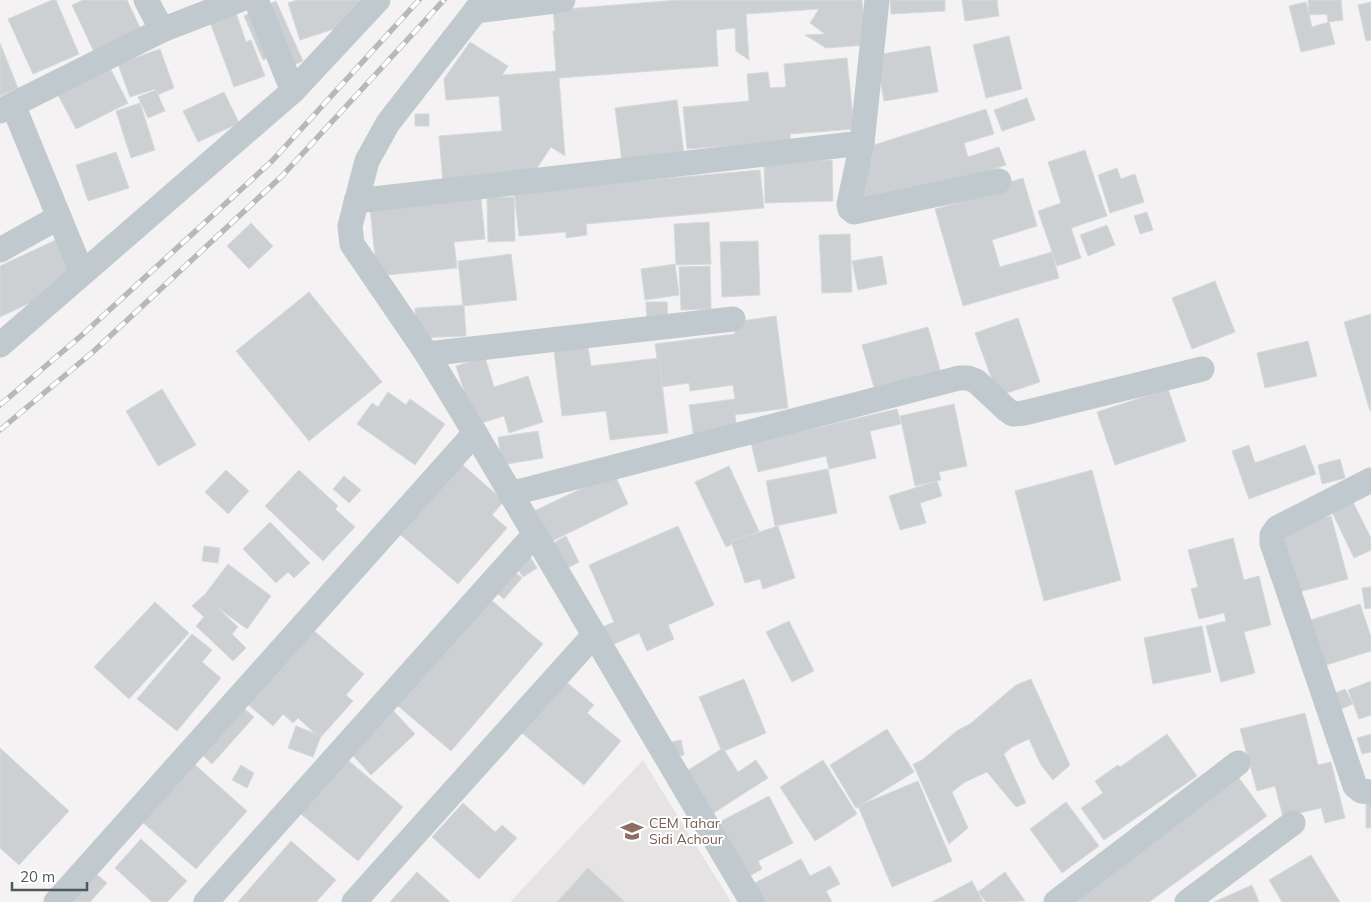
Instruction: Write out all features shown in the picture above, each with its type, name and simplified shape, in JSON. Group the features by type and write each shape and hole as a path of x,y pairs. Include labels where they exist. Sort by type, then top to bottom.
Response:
{"street":[{"path":"146,0 162,30"},
{"path":"82,273 59,216 7,108 162,30 239,0"},
{"path":"256,0 293,91"},
{"path":"0,345 293,91 378,0"},
{"path":"563,0 479,5 388,123 367,161 350,226 352,244 427,354 752,902"},
{"path":"876,0 862,143 850,209 854,212 999,181"},
{"path":"356,201 862,143"},
{"path":"0,250 59,216"},
{"path":"427,354 733,319"},
{"path":"510,494 960,378 976,381 1006,410 1013,414 1024,413 1202,369"},
{"path":"56,902 475,433"},
{"path":"1371,480 1277,528 1272,535 1275,552 1356,786 1361,791 1371,792"},
{"path":"206,902 535,534"},
{"path":"354,902 594,635"},
{"path":"1056,902 1238,763"},
{"path":"1187,902 1293,823"}],"shaded area":[{"name":"CEM Tahar Sidi Achour","path":"643,760 731,902 510,902"}],"building":[{"path":"56,0 79,54 33,74 8,19"},
{"path":"83,0 127,0 142,32 95,54 72,5"},
{"path":"297,0 368,0 374,16 300,40 288,3"},
{"path":"678,0 862,0 866,45 826,48 805,35 825,34 810,23 819,9 746,14 749,60 736,51 735,28 716,30 718,66 559,78 565,156 551,147 531,177 443,184 439,136 502,131 499,96 446,100 444,79 470,42 508,66 502,75 556,71 553,10"},
{"path":"890,0 945,0 945,11 891,14"},
{"path":"962,0 997,0 999,16 965,21"},
{"path":"1308,0 1341,0 1343,20 1328,22 1327,14 1309,15"},
{"path":"276,1 303,61 280,71 273,55 263,60 244,16"},
{"path":"1306,2 1312,27 1329,22 1335,44 1301,52 1289,6"},
{"path":"1371,2 1371,40 1366,41 1358,5"},
{"path":"236,13 246,42 251,40 265,76 234,87 210,22"},
{"path":"1009,36 1022,89 986,98 973,45"},
{"path":"0,43 18,88 0,96"},
{"path":"930,46 938,92 884,101 876,55"},
{"path":"160,49 174,88 157,95 155,89 130,97 118,64"},
{"path":"847,58 854,129 790,134 791,149 739,145 687,149 683,107 749,101 747,74 768,72 770,88 786,87 784,64"},
{"path":"109,66 128,103 76,129 57,93"},
{"path":"156,90 165,111 148,118 138,97"},
{"path":"224,92 239,123 198,142 183,111"},
{"path":"1027,98 1035,120 1002,131 994,110"},
{"path":"677,100 684,154 622,162 615,108"},
{"path":"140,103 155,150 131,158 116,111"},
{"path":"986,109 994,134 964,143 968,157 999,147 1006,165 862,213 846,167 872,159 868,147"},
{"path":"415,114 429,114 429,126 415,126"},
{"path":"1085,150 1107,216 1071,228 1081,258 1057,266 1038,211 1061,203 1048,162"},
{"path":"116,152 129,188 88,201 76,165"},
{"path":"832,160 833,201 765,203 764,161"},
{"path":"1117,168 1121,179 1135,174 1144,202 1110,213 1098,175"},
{"path":"760,170 764,208 586,224 587,235 566,238 566,232 519,236 514,190 559,188"},
{"path":"1023,178 1037,226 992,240 1000,267 1052,252 1059,278 963,306 935,209 979,197 978,192"},
{"path":"514,197 515,241 488,242 487,198"},
{"path":"481,199 485,239 454,242 457,268 377,276 370,209"},
{"path":"1147,212 1153,230 1140,234 1134,216"},
{"path":"709,222 711,264 676,265 674,224"},
{"path":"251,223 273,246 249,269 227,246"},
{"path":"1107,225 1115,245 1088,256 1080,235"},
{"path":"850,234 852,292 822,293 819,235"},
{"path":"60,238 79,280 0,317 0,266"},
{"path":"758,241 760,295 722,297 720,242"},
{"path":"511,254 517,300 463,306 458,261"},
{"path":"882,256 887,284 858,290 852,261"},
{"path":"675,264 679,295 645,300 641,269"},
{"path":"710,266 711,309 681,310 679,267"},
{"path":"1215,281 1235,332 1192,349 1172,298"},
{"path":"309,292 382,382 309,441 236,351"},
{"path":"646,302 667,302 668,323 647,323"},
{"path":"464,305 466,336 416,338 415,308"},
{"path":"1371,314 1371,411 1370,411 1344,322"},
{"path":"776,316 788,408 735,415 738,440 695,446 689,405 735,399 733,385 690,391 689,383 661,387 655,344 735,334 734,322"},
{"path":"1018,318 1040,382 998,396 975,333"},
{"path":"928,327 941,373 875,391 862,345"},
{"path":"1308,341 1317,376 1265,388 1257,353"},
{"path":"588,347 591,366 659,358 668,433 610,440 606,411 562,416 554,351"},
{"path":"485,357 494,387 528,376 543,422 509,433 504,416 475,425 456,366"},
{"path":"162,389 196,445 158,466 126,411"},
{"path":"1168,389 1186,441 1115,465 1097,412"},
{"path":"388,392 406,405 410,399 445,424 415,465 357,424 372,403 378,407"},
{"path":"954,404 967,466 939,472 941,480 915,486 900,416"},
{"path":"897,409 901,424 870,431 876,458 829,469 826,456 758,472 751,443"},
{"path":"538,431 543,458 502,465 498,437"},
{"path":"1249,445 1255,463 1305,445 1316,474 1249,499 1232,451"},
{"path":"450,454 504,501 492,515 507,528 458,584 389,525"},
{"path":"1340,459 1345,478 1322,484 1318,465"},
{"path":"729,466 759,531 726,547 695,482"},
{"path":"828,469 837,513 775,526 766,481"},
{"path":"226,470 249,491 228,514 205,492"},
{"path":"299,470 338,506 335,509 355,527 323,561 265,506"},
{"path":"1092,470 1121,580 1044,601 1015,491"},
{"path":"614,473 628,504 548,543 532,512"},
{"path":"344,476 361,490 349,503 333,489"},
{"path":"937,481 942,496 920,503 926,523 900,530 889,496"},
{"path":"1351,498 1371,538 1371,550 1354,558 1330,508"},
{"path":"1331,516 1348,579 1284,596 1267,534"},
{"path":"270,522 310,563 294,578 288,572 276,583 243,549"},
{"path":"678,526 714,605 668,625 674,639 647,651 639,633 596,652 588,633 614,622 589,565"},
{"path":"778,526 795,578 763,589 760,579 745,583 731,541"},
{"path":"566,536 579,562 564,570 551,544"},
{"path":"1233,538 1244,580 1259,576 1271,625 1244,632 1255,673 1221,682 1206,626 1226,621 1224,613 1199,619 1191,589 1198,587 1188,550"},
{"path":"204,546 220,548 218,563 202,561"},
{"path":"525,549 537,568 523,577 510,558"},
{"path":"228,564 271,596 247,629 203,597"},
{"path":"507,566 522,578 504,599 489,587"},
{"path":"1371,587 1371,608 1365,609 1362,588"},
{"path":"483,593 543,644 451,751 391,700"},
{"path":"204,595 238,627 232,634 246,648 233,661 196,626 204,617 192,606"},
{"path":"155,602 189,633 129,699 94,667"},
{"path":"1360,604 1371,637 1371,651 1320,667 1305,622"},
{"path":"789,621 814,671 792,682 766,632"},
{"path":"304,622 364,674 346,695 353,701 320,738 298,718 293,723 283,714 273,726 239,697"},
{"path":"1202,626 1211,672 1153,684 1144,638"},
{"path":"192,634 212,650 202,662 221,678 177,731 137,699"},
{"path":"559,676 594,705 587,713 621,741 584,785 516,728"},
{"path":"744,679 766,733 722,752 699,697"},
{"path":"1031,679 1070,765 1053,780 1041,765 1029,739 1012,747 1004,754 1026,803 1016,807 987,772 965,782 952,792 968,828 949,844 913,764 922,760 958,730 970,724 1016,685"},
{"path":"1371,681 1371,715 1359,719 1348,690"},
{"path":"1345,689 1353,704 1339,710 1331,695"},
{"path":"235,701 254,717 212,764 194,747"},
{"path":"388,705 415,734 371,775 344,746"},
{"path":"1305,713 1318,765 1331,762 1345,818 1325,823 1321,808 1283,817 1275,786 1257,791 1240,729"},
{"path":"296,726 321,736 313,757 288,748"},
{"path":"887,729 914,772 856,808 830,765"},
{"path":"1167,734 1197,776 1104,840 1081,808 1103,793 1095,781 1118,765 1120,767"},
{"path":"1371,734 1371,752 1362,754 1357,738"},
{"path":"681,740 684,755 665,760 661,744"},
{"path":"0,748 69,811 19,865 0,848"},
{"path":"723,748 738,772 756,760 768,778 701,821 674,779"},
{"path":"184,755 247,811 196,869 132,813"},
{"path":"342,755 403,807 358,861 296,810"},
{"path":"823,760 857,814 815,841 780,787"},
{"path":"241,765 254,773 247,788 232,780"},
{"path":"1236,774 1267,816 1149,902 1060,902"},
{"path":"918,781 952,861 892,887 858,806"},
{"path":"769,796 793,843 758,861 762,869 741,881 710,827"},
{"path":"1066,802 1099,846 1062,873 1030,829"},
{"path":"463,803 495,832 502,825 517,838 479,879 432,837"},
{"path":"1366,803 1371,803 1371,828 1366,828"},
{"path":"141,839 187,881 167,902 152,902 115,868"},
{"path":"291,841 336,880 316,902 238,902"},
{"path":"1311,855 1340,902 1282,902 1269,880"},
{"path":"801,859 810,876 830,866 840,884 826,891 832,902 755,902 747,887"},
{"path":"89,868 107,883 90,902 60,902"},
{"path":"588,868 625,902 557,902"},
{"path":"417,872 450,902 390,902"},
{"path":"1005,872 1025,901 986,902 978,892"},
{"path":"972,881 983,902 932,902"},
{"path":"1252,885 1259,902 1214,902"}],"railway":[{"path":"0,405 82,335 272,161 419,0"},
{"path":"0,430 94,351 282,176 444,0"}],"place":[{"name":"CEM Tahar Sidi Achour","path":"632,831"}]}
